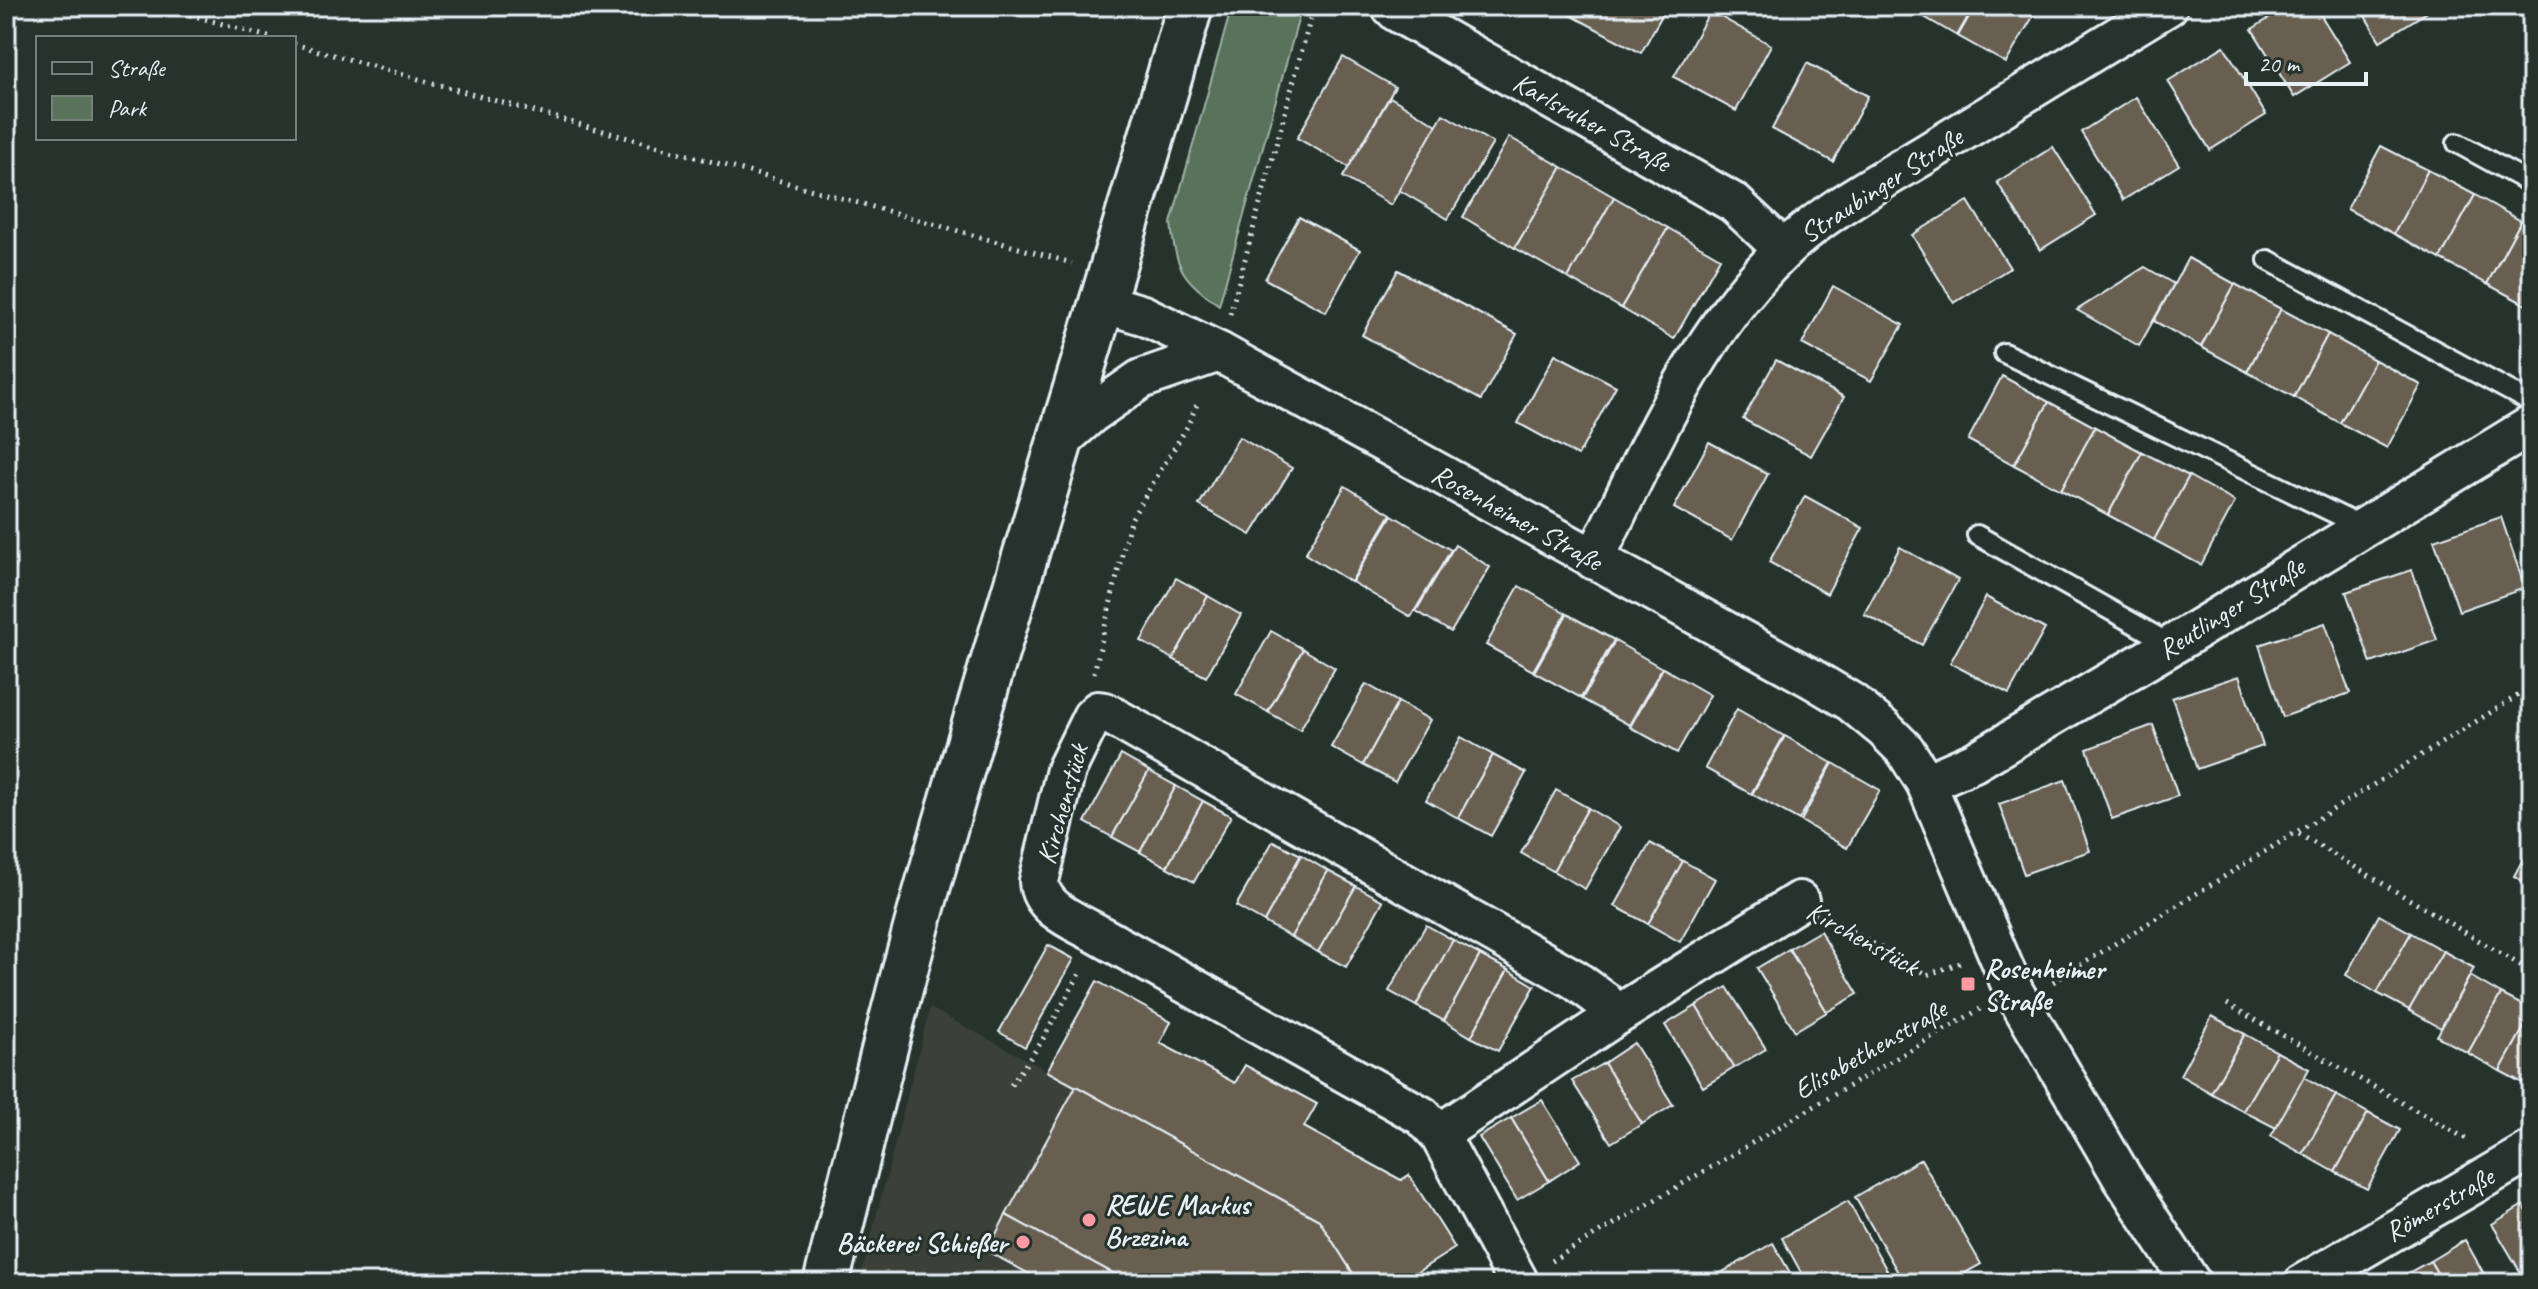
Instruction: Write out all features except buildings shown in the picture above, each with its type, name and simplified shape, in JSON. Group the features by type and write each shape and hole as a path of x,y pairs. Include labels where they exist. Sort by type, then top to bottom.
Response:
{"main road":[{"path":"826,1283 928,885 1190,6"}],"street":[{"name":"Karlsruher Straße","path":"1391,6 1734,203 1784,250"},
{"name":"Straubinger Straße","path":"1594,560 1656,435 1706,347 1744,294 1784,250 1837,209 2123,17 2168,6"},
{"name":"Rosenheimer Straße","path":"1108,288 1143,315 1219,352 1851,702 1884,729 1905,750 1926,783 2014,992 2114,1166 2191,1283"},
{"path":"1058,443 1091,414 1141,379 1219,352"},
{"name":"Reutlinger Straße","path":"1926,783 1974,762 2532,425"},
{"name":"Kirchenstück","path":"1516,1282 1439,1134 1422,1116 1049,905 1040,893 1039,881 1066,770 1079,738 1098,711 1105,712 1574,979 1604,1001 1616,1016"},
{"name":"Kirchenstück","path":"1439,1134 1616,1016 1799,901"},
{"name":"Römerstraße","path":"2304,1283 2521,1156"}],"lane":[{"path":"2457,143 2532,184"},
{"path":"2268,260 2532,403"},
{"path":"2004,353 2363,527"},
{"path":"1977,535 2172,645"}],"path":[{"path":"159,6 265,36"},
{"path":"1098,711 1093,669 1130,521 1187,427 1219,352 1314,6"},
{"path":"296,45 1029,251 1108,288"},
{"name":"Elisabethenstraße","path":"1516,1282 1945,1028 2014,992 2058,981 2532,687"},
{"path":"2298,833 2532,972"},
{"name":"Kirchenstück","path":"1799,901 1927,975 1995,950"},
{"path":"1011,1085 1040,1044 1101,936"},
{"path":"2227,1004 2521,1156"}],"shaded area":[{"path":"930,1008 1076,1086 1359,1283 859,1283"}],"green space":[{"path":"1232,6 1302,6 1219,305 1183,272 1175,252 1171,223"}],"place":[{"name":"Rosenheimer Straße","path":"1968,984"},
{"name":"REWE Markus Brzezina","path":"1089,1220"},
{"name":"Bäckerei Schießer","path":"1023,1242"}]}
